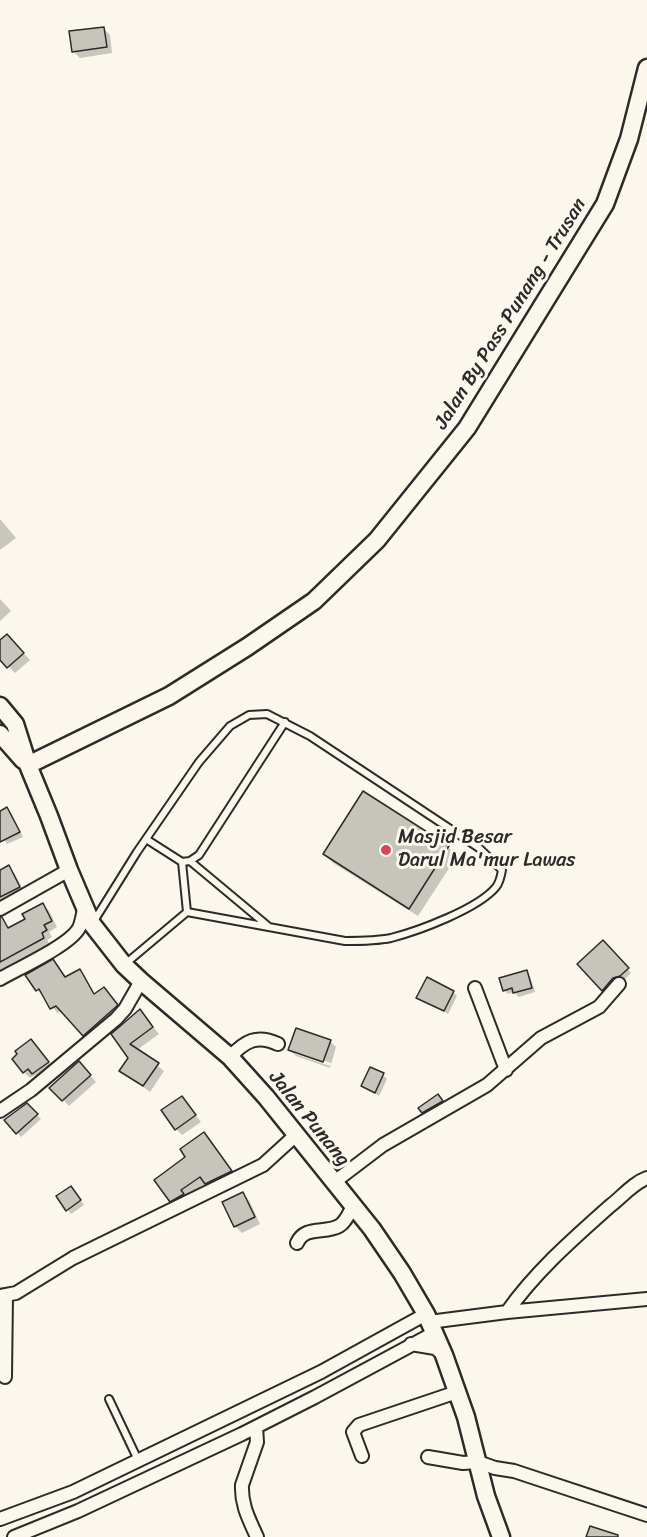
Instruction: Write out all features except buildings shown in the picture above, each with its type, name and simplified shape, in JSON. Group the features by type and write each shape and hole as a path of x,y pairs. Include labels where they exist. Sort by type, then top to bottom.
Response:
{"street":[{"name":"Jalan By Pass Punang - Trusan","path":"28,765 169,696 247,647 314,601 377,540 467,428 605,204 629,139 647,68"},
{"name":"Jalan Punang","path":"0,706 15,724 28,765 92,924 124,965 230,1057 297,1134 396,1264 415,1295 444,1355 478,1462 486,1496 501,1537"},
{"name":"Jalan Punang","path":"0,734 28,765"},
{"path":"0,909 69,870"},
{"path":"0,979 61,945 72,936 79,928 85,904"},
{"path":"0,1111 31,1090 116,1019 125,1009 141,981"},
{"path":"333,1183 382,1145 487,1085 541,1038 599,1007 619,984"},
{"path":"475,988 506,1070"},
{"path":"230,1057 241,1044 257,1039 278,1044"},
{"path":"5,1377 3,1296 16,1293 73,1258 263,1166 297,1134"},
{"path":"507,1312 526,1286 567,1244 631,1188 647,1178"},
{"path":"297,1243 305,1234 340,1225 352,1206"},
{"path":"401,1326 408,1315 415,1295"},
{"path":"0,1520 73,1492 138,1461 321,1372 401,1326 507,1312 647,1299"},
{"path":"14,1537 78,1511 315,1398 411,1344 430,1323"},
{"path":"411,1344 435,1348 444,1355"},
{"path":"362,1456 353,1432 359,1425 457,1392"},
{"path":"256,1427 257,1442 242,1490 244,1507 257,1537"},
{"path":"428,1457 464,1463 478,1462 514,1471 647,1515"}],"lane":[{"path":"92,924 199,762 230,726 249,715 267,714 310,736 479,848 502,870 494,890 477,902 428,926 391,938 370,941 345,941 187,912"},
{"path":"146,839 182,862 190,861 199,855 285,722"},
{"path":"190,861 270,927"},
{"path":"182,862 187,912"},
{"path":"124,965 187,912"},
{"path":"109,1399 138,1461"}],"place":[{"name":"Masjid Besar Darul Ma'mur Lawas","path":"386,850"}]}
